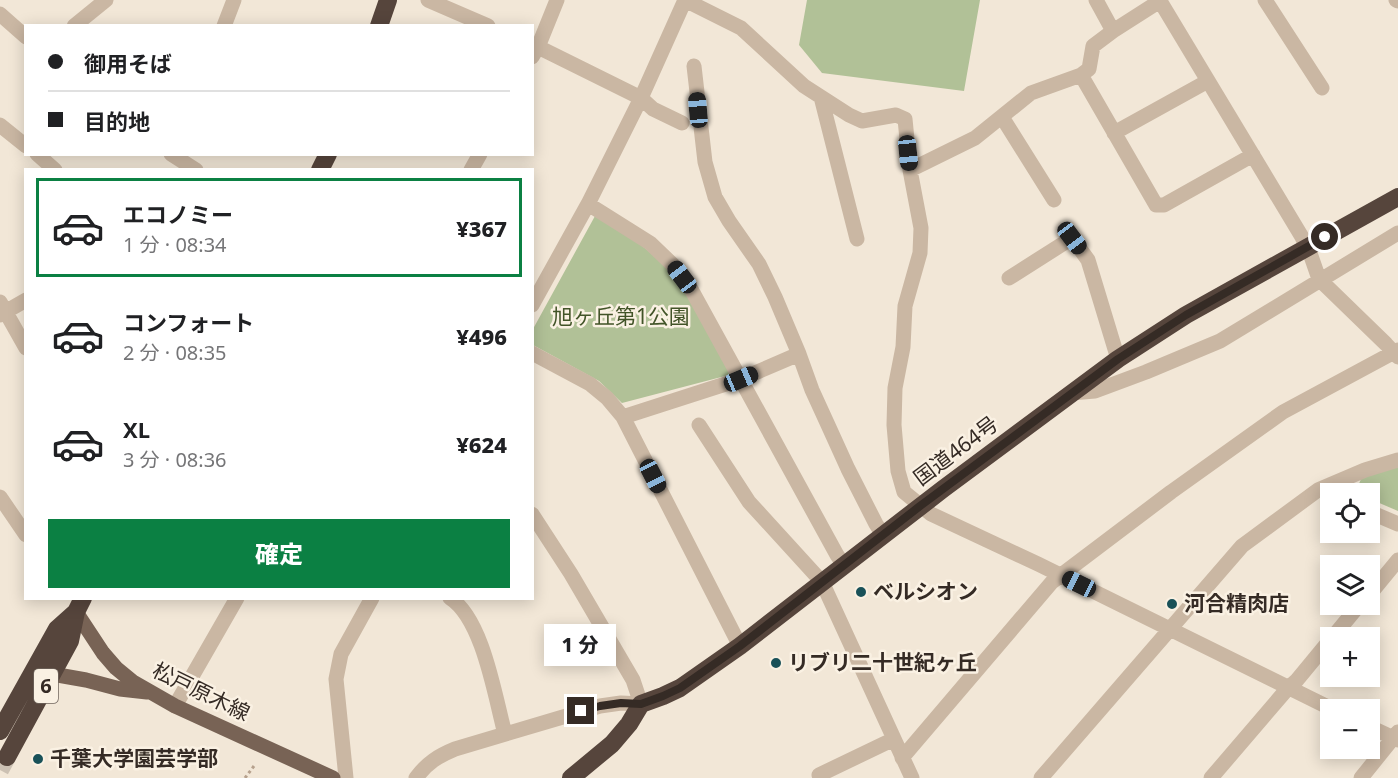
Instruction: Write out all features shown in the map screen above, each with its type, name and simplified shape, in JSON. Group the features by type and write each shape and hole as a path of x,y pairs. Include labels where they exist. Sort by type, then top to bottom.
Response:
{"highway":[{"path":"380,24 387,0"},
{"name":"国道464号","path":"641,704 680,688 740,646 920,506 1118,359 1186,315 1398,197"},
{"name":"6","path":"8,757 70,641 75,603"},
{"name":"6","path":"0,731 57,629 75,603"},
{"path":"571,778 612,744 629,724 641,704"}],"main road":[{"name":"松戸原木線","path":"75,603 92,638 116,668 133,682 176,706 333,778"},
{"path":"52,674 120,689 150,692"}],"street":[{"path":"76,24 106,0"},
{"path":"225,24 234,0"},
{"path":"428,0 483,24"},
{"path":"558,0 534,50 641,98 653,109 682,123"},
{"path":"534,301 588,204 641,98 685,0 741,28 804,86 849,115 862,121 896,116 904,119 909,170 921,228 920,253 904,306 903,347 895,388 894,425 898,471 904,492 931,514 1320,703"},
{"path":"1096,0 1113,31"},
{"path":"1265,0 1322,88"},
{"path":"902,758 1052,582 1283,412 1396,353 1319,279 1307,247 1161,1 1093,46 1089,69 1081,75 1031,93 975,138 909,170"},
{"path":"0,14 24,35"},
{"path":"694,66 705,162 715,197 759,264 848,469 883,535"},
{"path":"1081,75 1156,205 1164,205 1252,155"},
{"path":"1114,133 1208,81"},
{"path":"821,97 856,239"},
{"path":"1002,117 1054,200"},
{"path":"2,129 24,145"},
{"path":"39,156 53,168"},
{"path":"174,156 193,168"},
{"path":"588,204 650,243 673,265 691,289 844,565"},
{"path":"1071,393 1095,391 1220,340 1398,233"},
{"path":"1009,279 1072,238 1088,260 1118,359"},
{"path":"24,301 2,309 24,345"},
{"path":"534,354 590,384 623,417 740,646"},
{"path":"623,417 741,379 799,354"},
{"path":"699,425 748,502 822,582 912,778"},
{"path":"1342,483 1365,470 1398,460"},
{"path":"1041,778 1242,546 1320,496"},
{"path":"0,497 24,532"},
{"path":"1380,516 1398,524"},
{"path":"416,778 436,757 455,749 600,706 621,703 641,704 633,680 571,574 534,517"},
{"path":"1380,582 1398,560"},
{"path":"176,706 236,600"},
{"path":"346,778 336,679 341,654 371,600"},
{"path":"453,600 460,605 483,646 505,734"},
{"path":"1341,627 1351,615"},
{"path":"1211,778 1320,652"},
{"path":"1360,778 1396,736 1380,730"},
{"path":"819,775 894,739"}],"path":[{"path":"245,778 254,766"}],"green space":[{"path":"807,0 980,0 964,91 822,73 799,45"},
{"name":"旭ヶ丘第1公園","path":"595,216 640,244 672,275 694,304 731,369 729,375 622,403 599,381 534,346 534,327"},
{"path":"1398,467 1398,511 1380,503 1380,483 1359,483 1363,475"}],"tunnel":[{"path":"0,770 7,757"}],"place":[{"name":"ベルシオン","path":"861,592"},
{"name":"河合精肉店","path":"1172,604"},
{"name":"リブリ二十世紀ヶ丘","path":"776,663"},
{"name":"千葉大学園芸学部","path":"38,759"}],"route":[{"path":"581,711 621,703 641,704 680,688 740,646 920,506 1118,359 1186,315 1325,237"}]}
